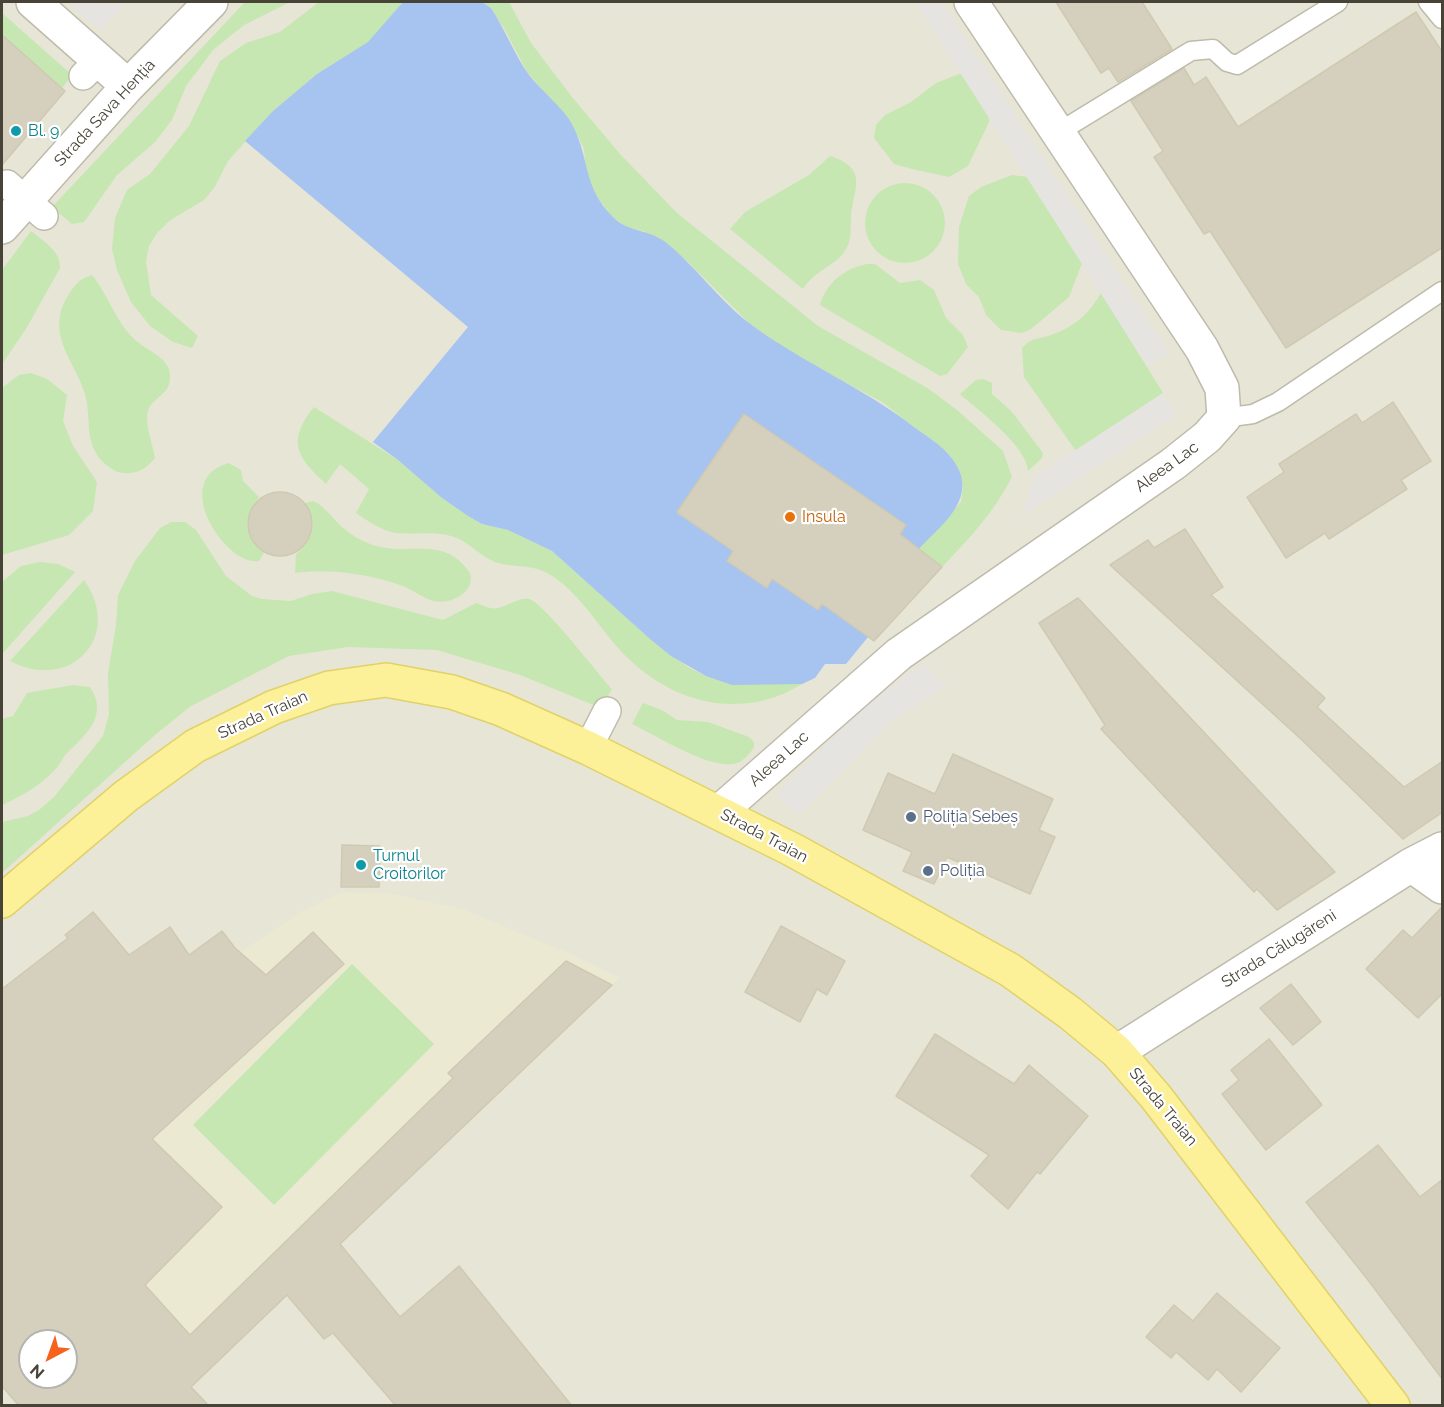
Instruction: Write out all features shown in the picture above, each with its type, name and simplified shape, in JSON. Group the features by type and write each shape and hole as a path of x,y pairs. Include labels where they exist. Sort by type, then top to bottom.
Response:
{"main road":[{"name":"Strada Traian","path":"2,901 126,796 195,746 274,707 329,688 386,680 452,692 501,709 588,748 719,812 1010,970 1070,1013 1117,1052 1197,1148 1393,1406"}],"street":[{"path":"33,2 91,68 128,86"},
{"name":"Strada Sava Henția","path":"2,227 128,86 211,2"},
{"path":"971,2 1202,349 1222,388 1224,418"},
{"name":"Aleea Lac","path":"719,812 899,654 1173,464 1207,437 1224,418"},
{"path":"588,748 607,711"},
{"name":"Strada Călugăreni","path":"1117,1052 1411,865 1443,849"},
{"path":"1411,865 1443,887"}],"lane":[{"path":"1059,132 1191,51 1213,49 1227,62 1237,65 1338,2"},
{"path":"1428,2 1443,19"},
{"path":"1224,418 1253,414 1278,402 1443,291"}],"shaded area":[{"path":"2,2 1442,2 1442,1405 2,1406"},
{"path":"67,2 123,2 125,4 101,31"},
{"path":"915,2 942,2 1169,353 1147,366"},
{"path":"1163,393 1177,415 1021,517 1034,477"},
{"path":"922,663 947,685 890,723 799,815 776,796 857,713"},
{"path":"342,892 394,894 464,910 575,956 620,978 172,1405 19,1405 2,1386 2,1227 76,1153 62,1070 301,912"}],"green space":[{"path":"245,2 290,2 244,25 213,50 186,86 172,120 155,142 117,175 84,222 72,224 52,207"},
{"path":"319,2 403,2 369,42 317,74 273,111 228,161 214,188 204,200 169,221 157,233 149,246 146,261 151,295 198,336 192,348 173,342 150,326 131,302 117,270 112,249 115,218 127,190 150,174 189,126 220,61 246,43 280,32"},
{"path":"482,2 509,2 531,43 572,97 620,154 677,213 818,326 929,389 957,410 1003,451 1012,477 989,513 942,567 919,549 961,502 963,487 958,468 949,454 882,402 794,355 750,324 686,260 662,240 643,231 628,229 613,218 595,195 586,171 584,149 571,123 527,72 491,8"},
{"path":"2,13 72,75 62,88 2,36"},
{"path":"962,73 988,113 989,122 968,166 949,177 894,164 874,138 876,125 885,115 911,102 936,83"},
{"path":"830,156 842,161 855,174 856,189 850,239 840,257 808,282 803,289 730,229 745,212 809,175"},
{"path":"1012,175 1028,177 1082,263 1069,297 1031,329 1022,333 1001,330 986,315 979,297 966,284 958,264 959,227 969,196 981,187"},
{"path":"897,183 913,183 934,194 945,215 945,231 934,252 913,263 897,263 883,257 871,245 865,231 865,215 871,201 883,189"},
{"path":"31,231 58,256 60,268 26,329 2,364 2,270"},
{"path":"875,264 900,283 920,280 934,290 946,318 963,335 968,347 947,374 940,376 820,305 827,290 837,278 851,269"},
{"path":"92,275 124,328 139,343 160,357 170,372 167,388 147,413 155,458 145,468 133,473 115,471 97,455 89,430 85,394 61,337 59,325 66,299 76,284"},
{"path":"1101,293 1163,393 1076,451 1024,377 1022,348 1033,340 1059,332 1074,324 1086,313"},
{"path":"31,373 47,379 67,395 63,421 73,446 97,482 93,511 69,535 2,555 2,388 19,375"},
{"path":"983,379 992,383 992,394 1012,412 1043,453 1042,458 1028,471 1026,461 1011,440 960,394 976,380"},
{"path":"314,407 398,460 442,498 468,516 482,524 508,530 552,551 650,639 688,667 706,676 771,684 802,684 778,696 754,702 729,704 705,701 681,694 638,667 619,649 575,595 543,571 492,561 463,541 451,536 396,533 375,525 356,513 369,489 340,464 326,484 302,457 298,440 300,430"},
{"path":"229,463 241,470 243,481 259,497 250,512 248,527 252,541 264,553 259,561 246,559 232,550 219,537 209,520 203,503 203,486 211,472"},
{"path":"313,501 360,540 376,546 438,550 449,554 460,561 470,573 468,587 457,598 440,602 428,599 406,587 362,575 321,571 295,573 296,554 307,543 313,524 305,503"},
{"path":"171,522 185,522 196,530 226,576 252,596 262,599 291,601 312,594 332,591 443,620 476,603 495,608 521,599 529,599 558,625 612,689 601,708 520,675 437,650 348,647 289,656 191,706 156,734 2,873 2,822 28,816 39,810 54,797 103,736 109,715 108,673 116,625 118,595 135,561 160,528"},
{"path":"40,562 58,564 75,572 3,653 2,582 21,566"},
{"path":"84,580 95,601 98,621 94,639 85,654 71,664 53,670 32,669 10,661"},
{"path":"73,685 90,687 97,707 93,724 47,778 2,805 2,719 13,716 27,693"},
{"path":"643,703 662,710 677,720 708,722 749,737 754,742 754,747 745,758 733,764 722,764 696,756 632,724"},
{"path":"352,964 434,1044 274,1205 193,1125"}],"water":[{"path":"403,2 482,2 491,8 529,75 573,126 591,184 612,216 630,228 651,234 664,241 753,326 895,413 949,454 962,479 959,502 945,522 919,549 900,534 906,525 744,414 677,513 733,551 727,561 767,587 772,579 818,610 822,604 868,637 846,664 825,664 815,678 802,684 732,685 706,676 671,656 650,639 552,551 508,530 482,524 468,516 373,442 468,327 245,141 273,111 317,74 368,42"}],"building":[{"path":"1056,2 1142,2 1172,49 1118,82 1109,68 1101,73"},
{"path":"1416,12 1443,53 1443,247 1286,348 1210,231 1204,234 1154,157 1163,151 1131,101 1184,68 1194,85 1206,77 1238,127"},
{"path":"2,35 65,91 2,165"},
{"path":"1393,402 1431,461 1401,480 1407,489 1329,539 1325,533 1286,558 1247,497 1284,472 1279,464 1356,414 1362,423"},
{"path":"744,414 906,525 900,534 942,567 874,641 822,604 818,610 772,579 767,588 727,561 733,551 677,512"},
{"path":"280,492 298,498 306,506 312,524 306,542 298,550 280,556 262,550 254,542 248,524 254,506 262,498"},
{"path":"1185,529 1223,587 1211,595 1325,698 1317,707 1404,787 1443,761 1443,812 1403,839 1302,740 1110,565 1148,540 1154,548"},
{"path":"1078,598 1335,872 1277,910 1257,889 1254,892 1101,729 1105,725 1039,623"},
{"path":"953,754 1053,799 1039,830 1055,837 1030,894 947,857 934,884 903,871 912,852 863,830 888,773 935,794"},
{"name":"Turnul Croitorilor","path":"342,845 380,846 379,887 341,887"},
{"path":"1443,906 1443,993 1418,1018 1366,969 1403,930 1412,938"},
{"path":"93,912 129,955 170,927 189,955 222,931 235,948 266,975 313,932 344,964 152,1139 222,1207 145,1285 190,1335 453,1078 448,1073 566,961 612,985 340,1244 400,1317 459,1266 572,1406 396,1406 333,1333 324,1339 287,1295 191,1387 209,1406 19,1406 2,1386 2,989 68,938 65,935"},
{"path":"781,926 845,961 827,995 817,989 800,1022 745,992"},
{"path":"1291,984 1321,1022 1293,1045 1260,1008"},
{"path":"935,1034 1014,1084 1029,1065 1088,1116 1040,1174 1037,1172 1008,1209 971,1176 989,1155 896,1096"},
{"path":"1269,1039 1322,1105 1266,1150 1222,1094 1239,1080 1231,1070"},
{"path":"1378,1145 1420,1197 1443,1179 1443,1380 1306,1202"},
{"path":"1217,1293 1280,1348 1241,1392 1217,1369 1208,1380 1176,1352 1171,1358 1146,1337 1174,1305 1193,1321"}],"place":[{"name":"Bl. 9","path":"16,131"},
{"name":"Insula","path":"790,517"},
{"name":"Poliția Sebeș","path":"911,817"},
{"name":"Turnul Croitorilor","path":"361,865"},
{"name":"Poliția","path":"928,871"}]}
